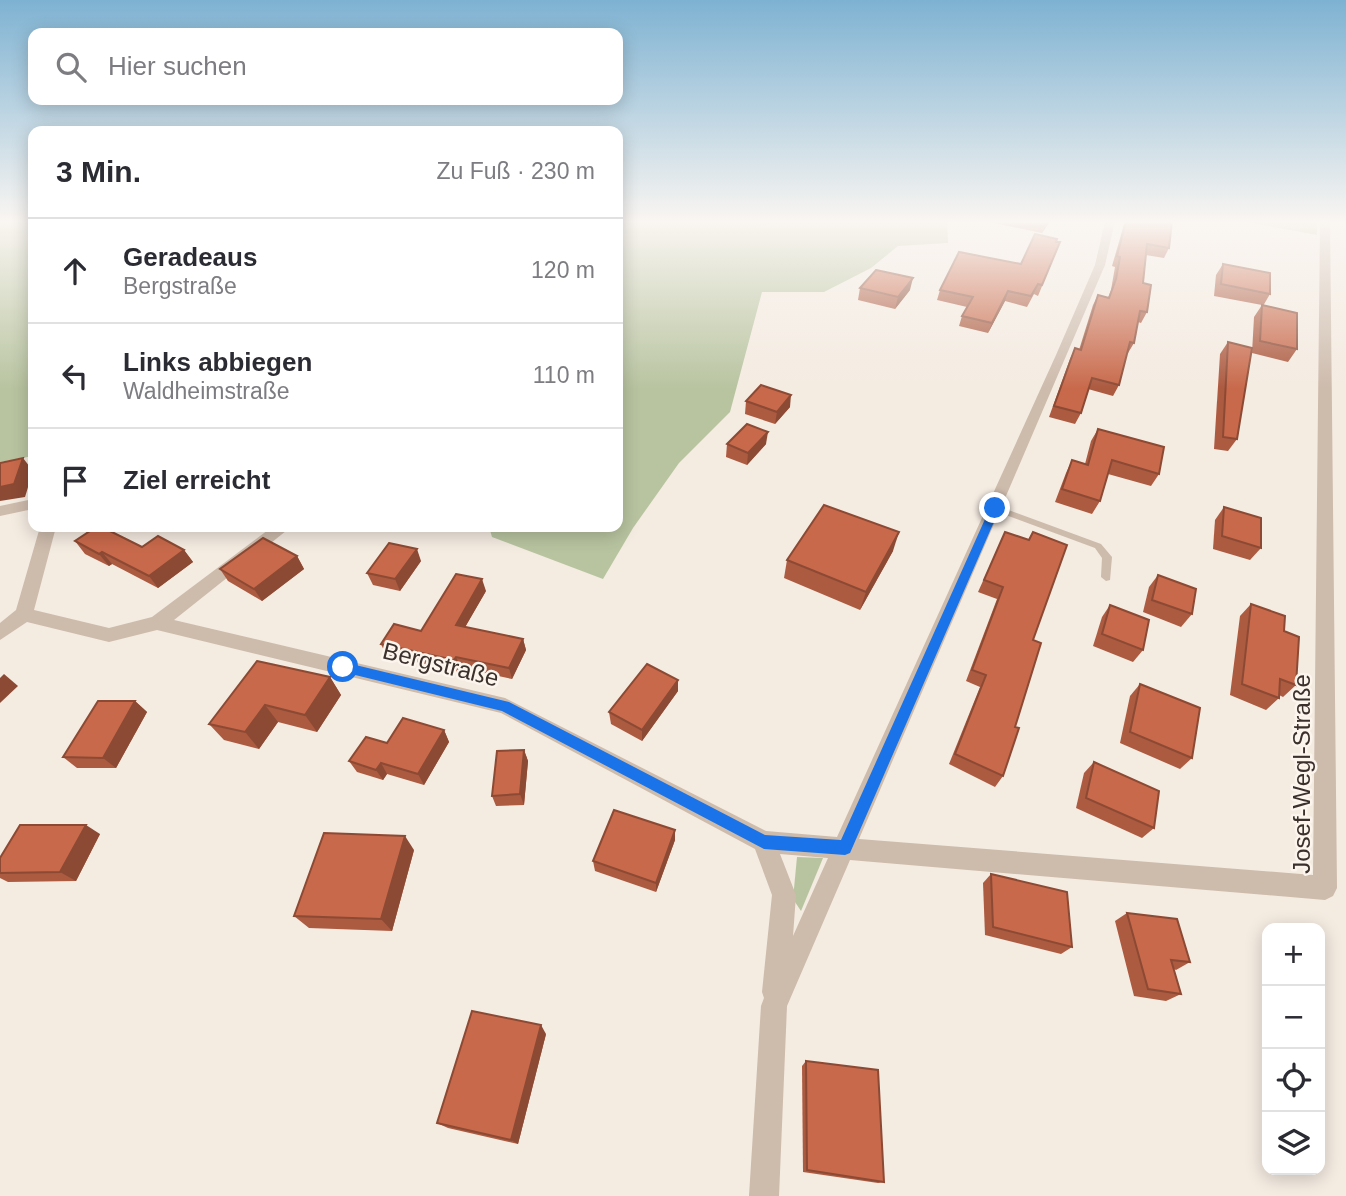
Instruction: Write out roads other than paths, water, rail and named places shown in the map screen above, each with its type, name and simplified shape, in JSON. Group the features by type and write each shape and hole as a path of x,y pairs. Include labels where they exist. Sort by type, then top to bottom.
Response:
{"street":[{"path":"774,1006 1095,277"},
{"name":"Josef-Wegl-Straße","path":"845,848 1325,888 1325,277"},
{"path":"0,511 28,505"},
{"path":"0,633 24,614 47,532"},
{"path":"24,614 109,635 157,623 276,532"},
{"name":"Bergstraße","path":"157,623 505,706 764,842 845,848"},
{"path":"764,842 784,895 774,1006 764,1196"}],"lane":[{"path":"995,508 1098,547 1107,557 1107,577"}]}
